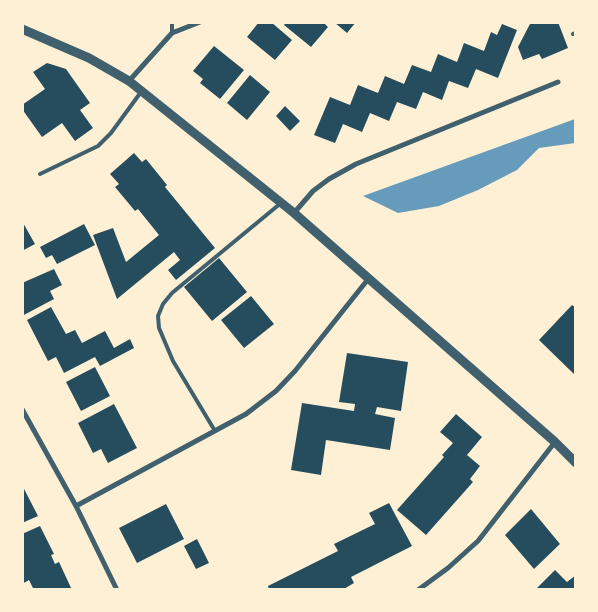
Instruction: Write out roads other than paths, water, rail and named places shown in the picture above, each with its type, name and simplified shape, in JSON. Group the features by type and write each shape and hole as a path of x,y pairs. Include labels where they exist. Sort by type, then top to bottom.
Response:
{"street":[{"path":"129,81 172,34 200,22"},
{"path":"22,29 89,58 129,81 294,213 555,442 576,463"},
{"path":"294,213 312,191 356,164 558,82"},
{"path":"76,506 246,414 276,392 369,278"},
{"path":"22,409 76,506 117,590"},
{"path":"418,590 448,568 478,541 555,442"}],"lane":[{"path":"172,22 172,34"},
{"path":"40,174 98,146 141,92"},
{"path":"214,431 173,361 159,328 158,316 163,304 172,293 281,202"}],"water":[{"path":"575,119 575,143 539,148 517,170 478,190 439,206 398,213 363,196"}]}
